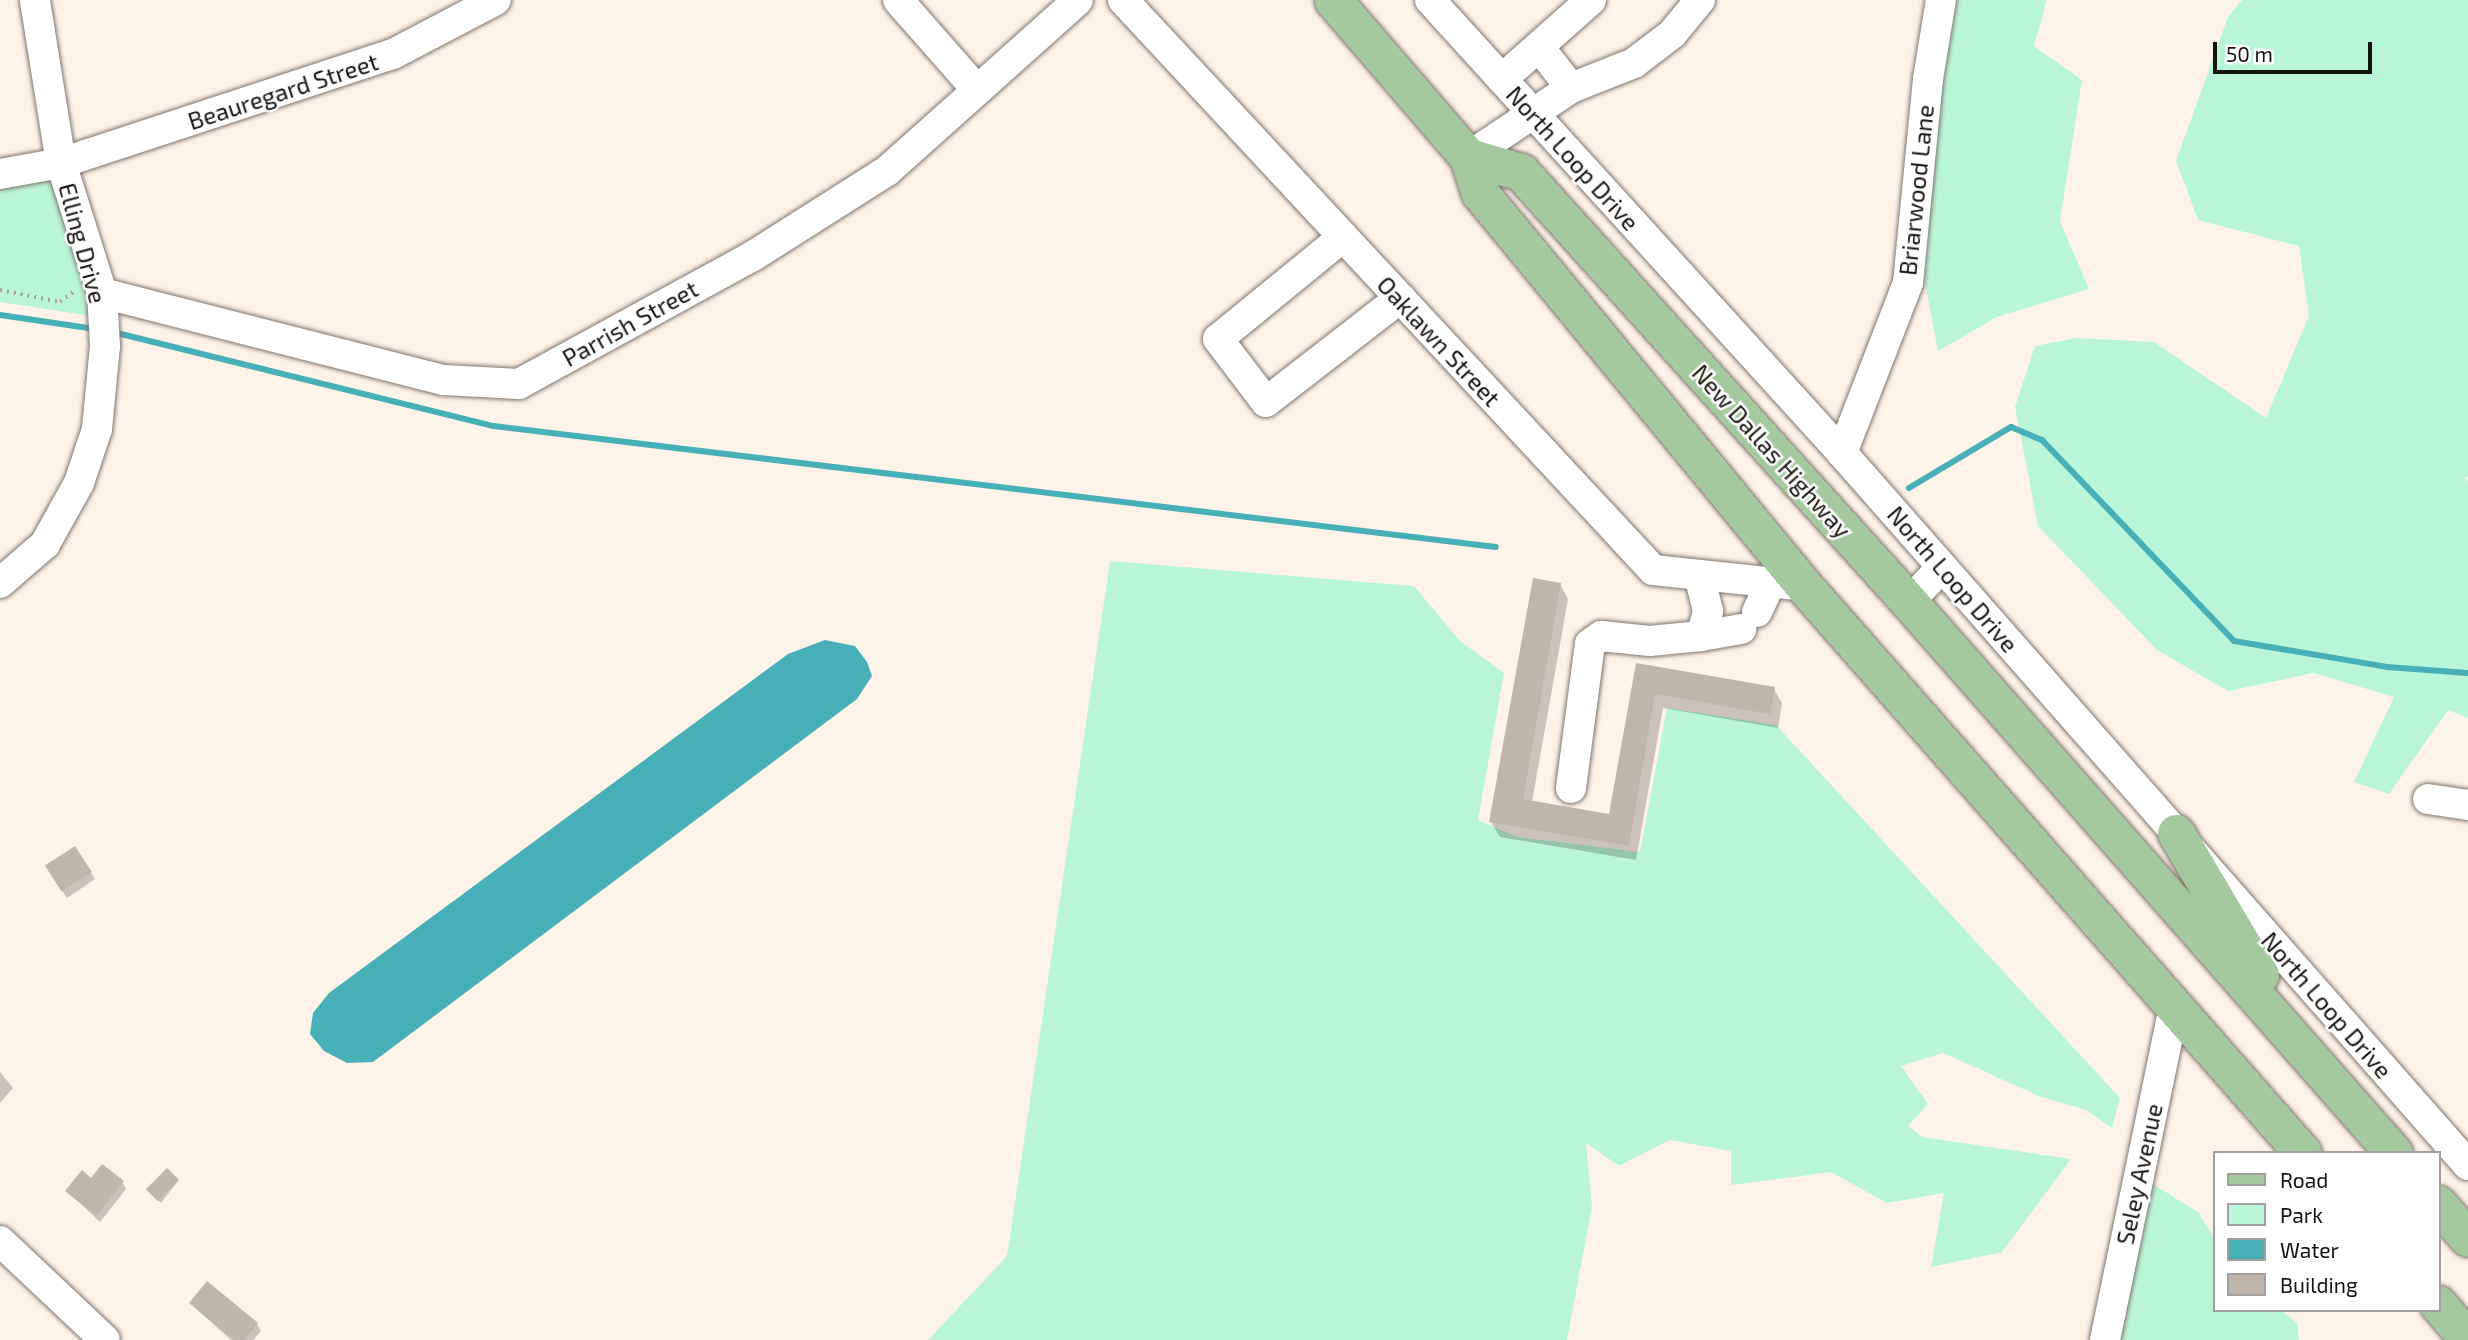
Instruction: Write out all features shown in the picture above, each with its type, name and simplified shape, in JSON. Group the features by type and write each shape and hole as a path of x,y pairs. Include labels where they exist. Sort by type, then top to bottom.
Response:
{"main road":[{"path":"1333,0 1468,157 1480,193 1668,423 1788,584 2174,1007 2301,1151"},
{"name":"New Dallas Highway","path":"1468,157 1521,172 2058,771"},
{"name":"North Loop Drive","path":"2058,771 2392,1151"},
{"path":"2176,833 2305,1051"},
{"path":"2440,1206 2468,1238"},
{"path":"2440,1306 2468,1339"}],"street":[{"name":"Elling Drive","path":"0,583 45,544 79,483 97,429 105,346 61,163 35,0"},
{"name":"Beauregard Street","path":"61,163 393,54 496,0"},
{"path":"898,0 977,90"},
{"name":"Parrish Street","path":"94,295 444,380 519,384 753,256 887,171 1078,0"},
{"name":"Oaklawn Street","path":"1122,0 1653,570 1788,584"},
{"name":"North Loop Drive","path":"1430,0 1842,453 2468,1166"},
{"path":"1502,79 1591,0"},
{"path":"1468,157 1534,116 1572,88 1634,63 1672,34 1700,0"},
{"name":"Briarwood Lane","path":"1842,453 1908,283 1928,79 1941,0"},
{"path":"1539,47 1572,88"},
{"path":"0,174 61,163"},
{"path":"1343,237 1218,339 1266,402 1400,298"},
{"path":"1909,602 1942,567"},
{"path":"1699,575 1708,611 1701,636"},
{"path":"1571,788 1590,644 1601,636 1650,641 1701,636 1749,620 1788,584"},
{"path":"2428,799 2468,805"},
{"name":"Seley Avenue","path":"2105,1340 2174,1007"},
{"path":"0,1241 105,1340"}],"path":[{"path":"0,290 60,302 94,295"}],"green space":[{"path":"1957,0 2047,0 2034,46 2082,80 2060,221 2089,289 1997,317 1938,351 1925,283 1936,127"},
{"path":"2242,0 2468,0 2468,477 2464,476 2468,481 2468,718 2448,710 2389,794 2354,782 2394,697 2314,673 2228,691 2157,650 2038,526 2015,407 2035,346 2076,338 2154,342 2266,418 2309,316 2299,246 2198,220 2176,161 2228,17"},
{"path":"53,171 91,316 0,302 0,181"},
{"path":"1110,561 1414,586 1460,641 1504,673 1478,820 1517,837 1640,852 1667,708 1776,725 2120,1098 2112,1128 2086,1110 2041,1097 1943,1053 1901,1066 1928,1104 1908,1126 1922,1137 2071,1159 2002,1252 1931,1267 1944,1193 1887,1203 1831,1172 1731,1185 1731,1151 1670,1140 1619,1166 1586,1143 1592,1207 1567,1340 928,1340 1007,1256"},
{"path":"2153,1184 2199,1213 2212,1235 2212,1312 2283,1312 2297,1323 2299,1340 2120,1340"}],"water":[{"path":"825,640 855,646 867,662 872,676 857,699 373,1062 347,1063 324,1051 310,1034 313,1013 329,993 788,654"}],"building":[{"path":"1533,578 1561,583 1523,799 1609,814 1636,663 1775,687 1770,714 1655,694 1629,846 1489,822"},
{"path":"75,846 92,872 62,892 45,866"},
{"path":"102,1164 124,1181 96,1216 65,1191 82,1170 91,1178"},
{"path":"167,1168 179,1180 158,1201 146,1189"},
{"path":"207,1281 258,1323 244,1340 234,1340 189,1303"}],"waterway":[{"path":"0,315 95,329"},
{"path":"113,332 494,426 1496,547"},
{"path":"1909,488 2011,427 2042,440 2234,641 2387,667 2468,673"}]}
